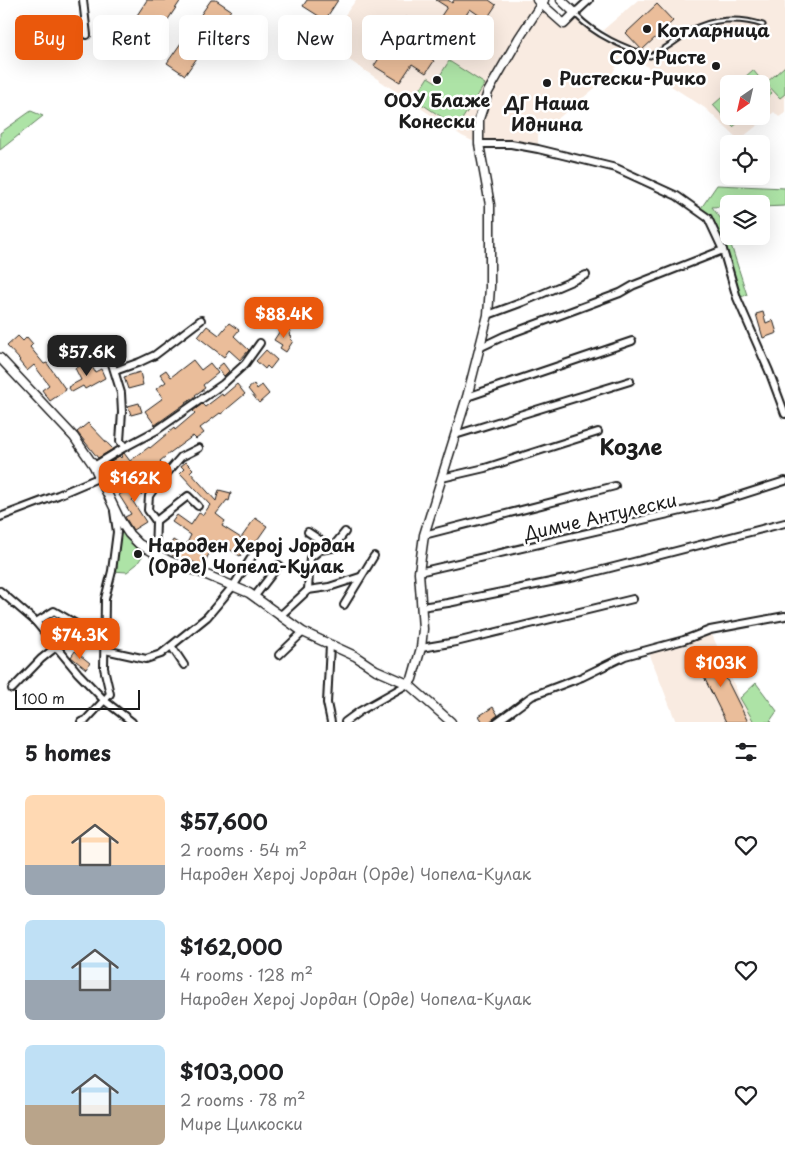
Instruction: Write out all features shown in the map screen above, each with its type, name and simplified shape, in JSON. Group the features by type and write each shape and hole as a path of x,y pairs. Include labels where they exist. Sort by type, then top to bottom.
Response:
{"street":[{"path":"83,0 87,34"},
{"path":"561,0 575,14"},
{"path":"345,722 360,711 408,684 412,678 422,648 423,628 419,572 424,535 467,396 488,315 490,205 479,144 479,119 488,92 541,1 564,24 589,0"},
{"path":"479,144 511,144 616,168 677,196 708,218 724,250 737,298 769,371 785,414"},
{"path":"481,347 504,336 620,293 634,285 724,250"},
{"path":"488,315 586,275"},
{"path":"115,371 155,355 201,320"},
{"path":"467,396 632,341"},
{"path":"94,466 157,430 222,384 245,364 260,344"},
{"path":"109,354 121,392 120,441 125,447"},
{"path":"0,358 74,437 94,466 98,478 129,534 138,544 168,561 234,585 255,596 303,632 355,656 376,670 408,684 451,722"},
{"path":"455,435 630,381"},
{"path":"442,478 485,468 598,432"},
{"path":"155,555 156,521 148,510 149,496 181,457 198,448"},
{"path":"0,517 98,478"},
{"name":"Димче Антулески","path":"419,572 707,506 785,481"},
{"name":"Димче Антулески","path":"424,535 615,486"},
{"path":"156,521 188,496 198,506"},
{"path":"81,722 86,720 110,694 104,668 105,599 112,571 117,532 114,507"},
{"path":"421,607 575,577 785,523"},
{"path":"308,532 332,548"},
{"path":"308,590 310,558 320,550 332,548 345,532"},
{"path":"105,650 146,659 161,654 172,647 207,617 234,585 253,555"},
{"path":"344,605 374,556"},
{"path":"255,596 279,565"},
{"path":"280,616 308,590 329,587 360,577"},
{"path":"0,591 36,622 56,647 105,700 132,722"},
{"path":"422,648 456,642 633,600"},
{"path":"36,622 54,611 85,629 105,633"},
{"path":"497,722 532,696 582,677 625,656 684,640 710,630 785,616"},
{"path":"279,655 303,632"},
{"path":"330,645 327,703 331,722"},
{"path":"12,689 41,659 56,647"},
{"path":"172,647 184,665"}],"lane":[{"path":"575,14 582,21 616,44 650,56 692,30 709,22 736,20 763,25"}],"shaded area":[{"path":"356,0 537,0 564,24 575,13 582,21 623,47 603,30 638,0 785,0 785,113 779,117 774,112 770,115 770,75 720,75 720,122 705,108 668,84 626,49 612,74 538,135 538,149 479,144 462,136 349,60 352,60 352,15 345,15"},
{"path":"723,125 758,125 745,135 734,135"},
{"path":"710,630 740,698 754,722 676,722 648,650"}],"green space":[{"path":"449,61 485,84 457,127 414,99 428,77 436,82"},
{"path":"785,66 785,94 780,98 770,87 770,79"},
{"path":"753,70 757,75 747,75"},
{"path":"720,99 720,113 713,105"},
{"path":"31,111 43,116 0,150 0,133"},
{"path":"717,185 785,188 785,206 770,207 770,195 720,195 720,207 712,207 720,218 720,245 731,245 747,295 737,298 708,218 699,211"},
{"path":"120,520 147,549 137,564 127,572 112,571"},
{"path":"756,683 777,711 770,721 772,722 754,722 740,698"}],"building":[{"path":"147,0 181,0 169,18 169,15 137,15"},
{"path":"211,0 216,0 231,10 227,15 201,15"},
{"path":"307,0 338,0 328,15 317,15 303,6"},
{"path":"436,0 448,0 452,3 454,0 489,0 496,5 489,15 479,15 470,9 466,15 442,15 447,7"},
{"name":"Котларница","path":"657,4 673,21 642,50 626,33"},
{"path":"179,46 179,60 196,60 185,75 167,63"},
{"path":"378,60 434,61 426,73 412,64 400,82 374,66"},
{"path":"763,312 766,323 773,320 777,333 763,338 756,314"},
{"path":"229,323 239,330 234,336 249,350 240,360 229,350 224,357 198,337 207,326 219,335"},
{"path":"283,326 291,331 289,335 293,341 286,352 280,348 282,345 274,340"},
{"path":"18,336 23,341 27,337 33,344 30,347 44,364 47,363 66,390 50,401 42,390 49,385 34,365 27,371 7,346"},
{"path":"266,350 277,360 270,369 267,366 265,369 256,361"},
{"path":"193,360 201,370 210,363 218,373 203,385 205,388 196,396 155,425 145,411 163,398 156,389 166,382 160,374 166,370 171,377"},
{"path":"89,361 95,372 101,369 105,378 85,389 83,386 72,392 68,387 81,380 75,368"},
{"path":"223,363 229,371 224,376 217,368"},
{"path":"140,372 143,385 128,389 124,377"},
{"path":"237,384 245,394 200,428 204,433 196,439 193,436 140,479 130,465 116,476 114,474 110,478 104,470 107,468 105,465 119,456 121,458 124,453 130,461 150,448 174,428 175,430 195,413 193,411 202,404 205,407 222,394 223,396"},
{"path":"254,384 257,389 262,385 269,394 259,403 248,389"},
{"path":"139,403 142,412 131,415 128,406"},
{"path":"88,423 113,449 98,458 77,432"},
{"path":"186,462 193,469 190,472 216,501 219,490 231,493 229,501 227,500 216,514 225,521 222,526 241,538 255,518 267,526 253,546 250,544 240,556 216,541 202,567 186,558 185,561 175,557 167,551 173,540 185,547 191,535 172,522 177,515 191,525 199,513 203,515 210,505 180,473 184,469 181,466"},
{"path":"145,479 150,486 147,491 132,500 146,522 133,530 125,517 131,514 119,495"},
{"path":"712,650 748,722 726,722 695,659"},
{"path":"75,651 90,663 86,669 71,657"},
{"path":"493,707 498,715 489,722 483,722 479,716"}],"place":[{"name":"Котларница","path":"647,29"},
{"name":"СОУ Ристе Ристески-Ричко","path":"716,66"},
{"name":"ООУ Блаже Конески","path":"437,80"},
{"name":"ДГ Наша Иднина","path":"547,83"},
{"name":"Народен Херој Јордан (Орде) Чопела-Кулак","path":"138,554"}],"district":[{"name":"Козле","path":"631,445"}]}
